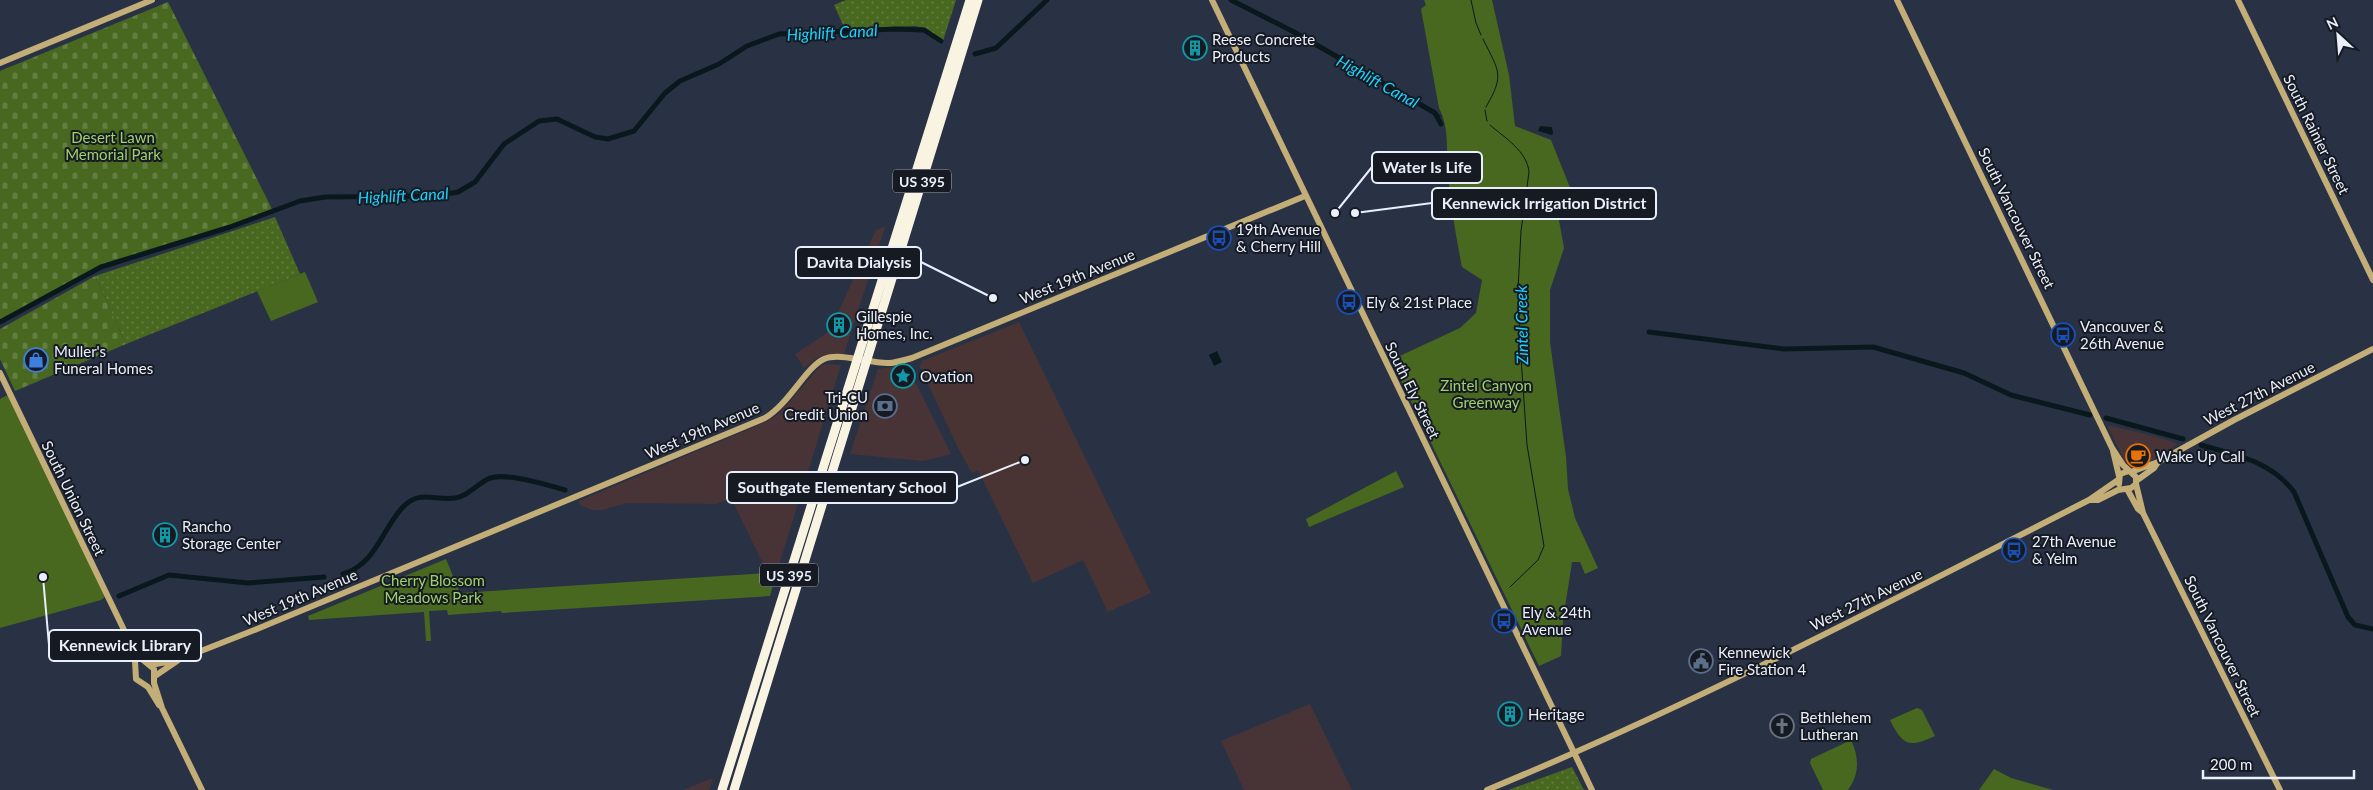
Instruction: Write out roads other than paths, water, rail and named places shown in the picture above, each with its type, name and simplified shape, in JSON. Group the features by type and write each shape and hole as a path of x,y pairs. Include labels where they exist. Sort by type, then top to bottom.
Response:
{"highway":[{"name":"US 395","path":"722,790 970,0"},
{"name":"US 395","path":"734,790 978,0"}],"street":[{"path":"0,63 152,0"},
{"name":"South Ely Street","path":"1212,0 1592,790"},
{"name":"South Vancouver Street","path":"1897,0 2112,448 2130,472"},
{"name":"South Rainier Street","path":"2238,0 2373,280"},
{"name":"West 19th Avenue","path":"154,678 178,660 765,418 783,404 819,362 837,357 890,363 912,358 1305,196"},
{"name":"West 27th Avenue","path":"2090,500 2124,472 2130,472 2158,462 2218,428 2373,349"},
{"name":"South Union Street","path":"0,374 125,632 136,669"},
{"name":"South Vancouver Street","path":"2112,448 2118,478"},
{"name":"West 27th Avenue","path":"1487,790 1574,754 1762,665 2090,500 2126,489 2154,468 2158,462"},
{"path":"2130,472 2136,482"},
{"path":"2118,478 2119,486 2126,489"},
{"name":"South Vancouver Street","path":"2136,482 2136,491 2143,513 2280,790"},
{"name":"South Vancouver Street","path":"2126,489 2138,509 2143,513"},
{"name":"South Union Street","path":"125,632 148,664"},
{"name":"West 19th Avenue","path":"148,664 178,660"},
{"path":"162,708 154,678 154,669 148,664 140,665 136,669 136,679 148,687 162,708 202,790"},
{"path":"142,683 148,683 154,678"}],"waterway":[{"name":"Highlift Canal","path":"975,54 996,48 1047,0"},
{"name":"Highlift Canal","path":"1231,0 1294,32 1435,113 1441,124"},
{"name":"Zintel Creek","path":"1471,0 1476,23 1481,35"},
{"name":"Highlift Canal","path":"0,322 101,267 230,227 300,201 325,197 435,196 458,192 475,182 504,144 539,121 557,119 595,137 608,139 634,131 665,93 680,81 719,64 747,46 779,34 896,29 924,30 941,41"},
{"name":"Zintel Creek","path":"1483,39 1498,73 1496,87 1486,107"},
{"name":"Zintel Creek","path":"1485,110 1487,121"},
{"name":"Highlift Canal","path":"1435,113 1441,116"},
{"name":"Zintel Creek","path":"1490,125 1520,151 1529,172 1521,231 1518,290 1520,343 1527,445 1544,546 1538,560 1510,587"},
{"path":"1649,332 1784,349 1873,347 1964,373 2011,395 2090,415"},
{"path":"2106,418 2183,439"},
{"path":"2201,445 2227,452 2264,466 2285,481 2294,492 2348,617 2355,625 2373,629"},
{"path":"343,574 363,563 371,555 395,517 408,502 414,499 421,497 447,499 460,497 488,479 495,477 526,480 565,490"},
{"path":"119,596 169,575 248,583 324,577"}],"place":[{"name":"Reese Concrete Products","path":"1195,48"},
{"name":"Water Is Life","path":"1335,213"},
{"name":"Kennewick Irrigation District","path":"1355,213"},
{"name":"19th Avenue & Cherry Hill","path":"1219,238"},
{"name":"Davita Dialysis","path":"993,298"},
{"name":"Ely & 21st Place","path":"1349,302"},
{"name":"Gillespie Homes, Inc.","path":"839,325"},
{"name":"Vancouver & 26th Avenue","path":"2063,335"},
{"name":"Muller's Funeral Homes","path":"36,360"},
{"name":"Ovation","path":"903,376"},
{"name":"Tri-CU Credit Union","path":"885,406"},
{"name":"Wake Up Call","path":"2138,456"},
{"name":"Southgate Elementary School","path":"1025,460"},
{"name":"Rancho Storage Center","path":"165,535"},
{"name":"27th Avenue & Yelm","path":"2014,550"},
{"name":"Kennewick Library","path":"43,577"},
{"name":"Ely & 24th Avenue","path":"1504,621"},
{"name":"Kennewick Fire Station 4","path":"1701,661"},
{"name":"Heritage","path":"1510,714"},
{"name":"Bethlehem Lutheran","path":"1782,726"}],"park label":[{"name":"Desert Lawn Memorial Park","path":"113,146"},
{"name":"Zintel Canyon Greenway","path":"1486,394"},
{"name":"Cherry Blossom Meadows Park","path":"433,588"}]}
